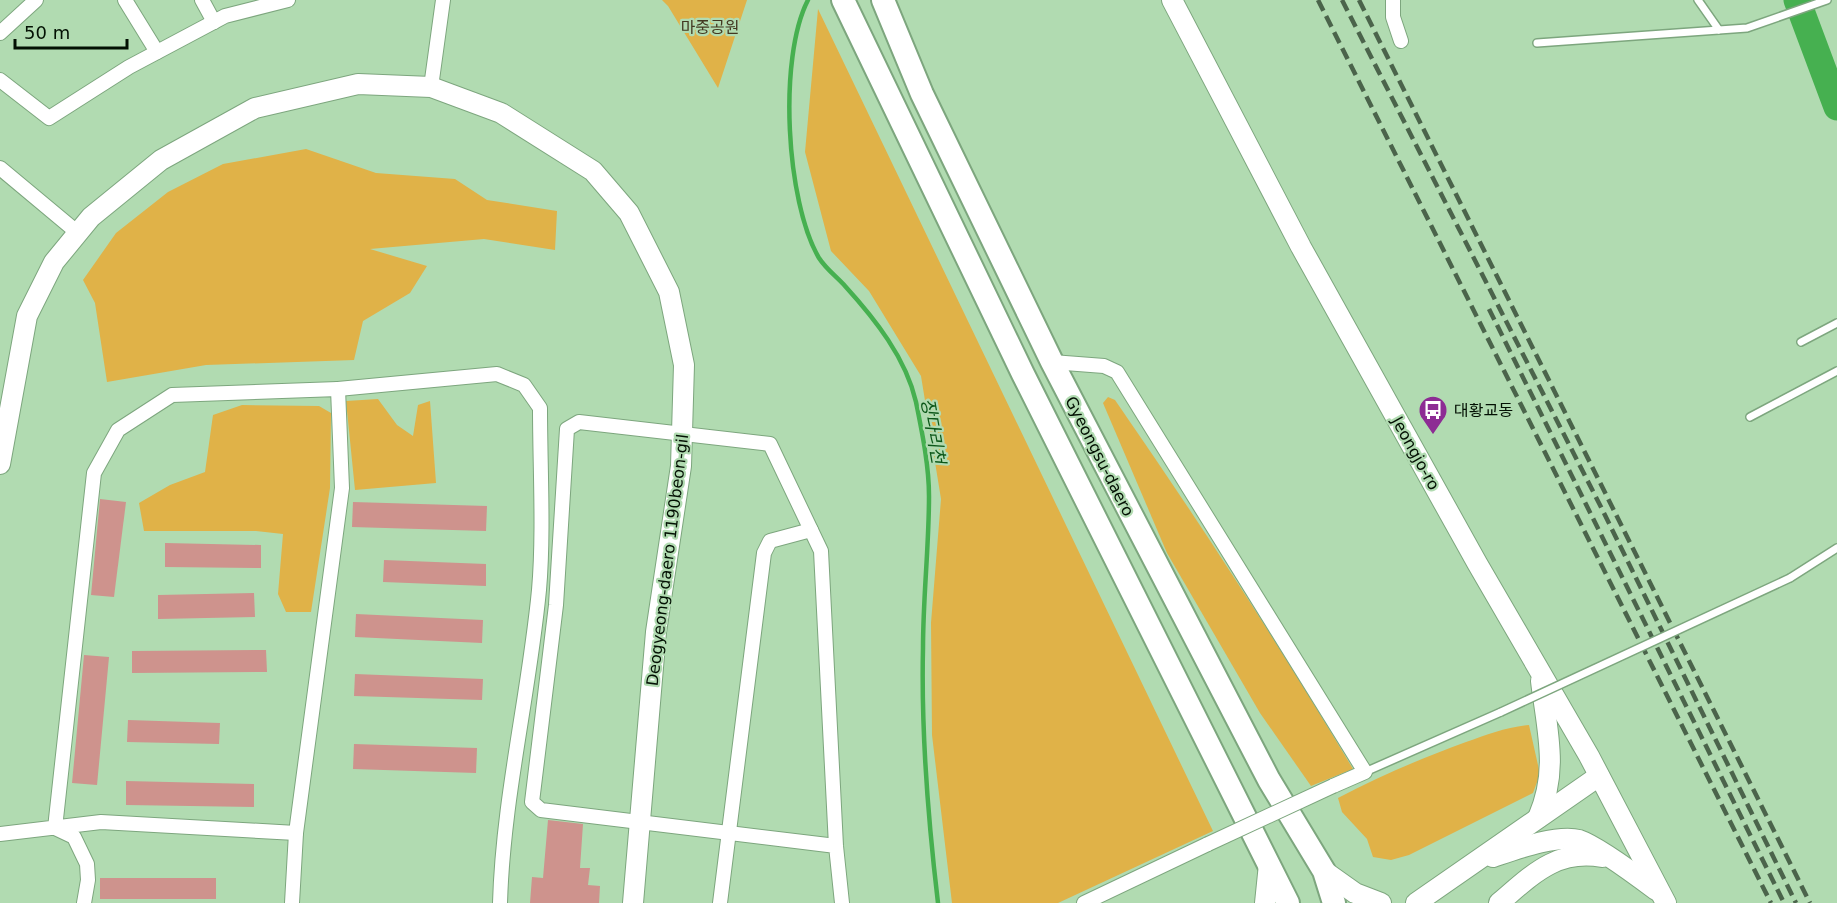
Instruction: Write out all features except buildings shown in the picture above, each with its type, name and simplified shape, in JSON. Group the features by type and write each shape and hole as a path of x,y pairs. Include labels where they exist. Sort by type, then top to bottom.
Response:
{"main road":[{"name":"Gyeongsu-daero","path":"883,0 922,94 1052,362 1269,780 1324,871 1334,903"},
{"name":"Gyeongsu-daero","path":"846,6 1023,375 1288,903"}],"street":[{"path":"0,33 36,0"},
{"path":"124,0 157,52"},
{"path":"202,0 214,22"},
{"path":"0,80 49,118 129,67 225,16 288,0"},
{"path":"431,87 443,0"},
{"name":"Jeongjo-ro","path":"1172,0 1301,247 1599,776 1664,899"},
{"path":"1393,0 1393,17 1401,41"},
{"name":"Deogyeong-daero 1190beon-gil","path":"0,464 27,316 54,262 91,217 161,159 255,108 358,84 431,87 501,114 593,171 629,213 669,292 684,365 681,466 656,632 633,903"},
{"path":"0,168 78,233"},
{"path":"1052,362 1104,366 1117,372 1365,772 1084,903"},
{"path":"55,828 94,473 118,430 172,395 338,389 497,374 524,386 540,408 539,588 509,802 500,903"},
{"path":"292,903 296,832 342,488 338,389"},
{"path":"836,846 541,810 532,802 556,605 564,444 567,429 579,422 682,436 770,444 821,551 836,846 842,903"},
{"path":"720,903 765,553 770,541 811,530"},
{"path":"1538,818 1547,797 1551,776 1551,750 1539,670"},
{"path":"1416,903 1599,776"},
{"path":"0,834 101,822 296,832"},
{"path":"55,828 74,837 87,864 88,880 84,903"},
{"path":"1478,860 1554,840 1578,840 1608,858 1664,899"},
{"path":"1499,903 1534,872 1559,860 1583,854 1608,858"},
{"path":"1265,903 1269,864"},
{"path":"1324,871 1355,893 1381,903"}],"lane":[{"path":"1698,0 1719,30"},
{"path":"1537,43 1747,28 1827,0"},
{"path":"1801,342 1837,323"},
{"path":"1750,417 1837,371"},
{"path":"1365,772 1501,712 1790,578 1837,548"}],"green space":[{"name":"마중공원","path":"662,0 747,0 718,88 668,6"},
{"path":"818,9 1213,831 1058,903 952,903 932,735 931,623 941,499 921,376 869,291 831,251 805,152"},
{"path":"306,149 376,173 455,179 487,200 557,211 555,250 484,239 370,249 427,266 410,293 363,321 354,360 206,365 107,382 95,303 83,280 116,233 168,192 223,164"},
{"path":"1108,397 1115,400 1177,491 1267,629 1353,769 1311,786 1260,713 1167,553 1103,403"},
{"path":"378,399 397,425 413,436 418,405 430,401 436,483 355,490 346,401"},
{"path":"242,405 319,406 331,413 330,488 311,612 286,612 278,594 283,534 256,531 144,531 139,503 170,485 205,472 213,415"},
{"path":"1529,725 1540,774 1533,793 1409,855 1391,860 1373,857 1367,839 1342,812 1338,798 1385,775 1466,742 1504,729"}],"waterway":[{"name":"장다리천","path":"808,0 799,25 792,57 790,92 793,167 799,202 808,233 819,258 878,326 905,370 916,402 923,437 929,484 923,629 924,744 938,903"},
{"path":"1797,0 1837,107"}],"railway":[{"path":"1318,0 1771,903"},
{"path":"1342,0 1601,507 1796,903"},
{"path":"1359,0 1810,903"},
{"path":"1489,309 1784,903"}],"place":[{"name":"대황교동","path":"1433,436"}]}
